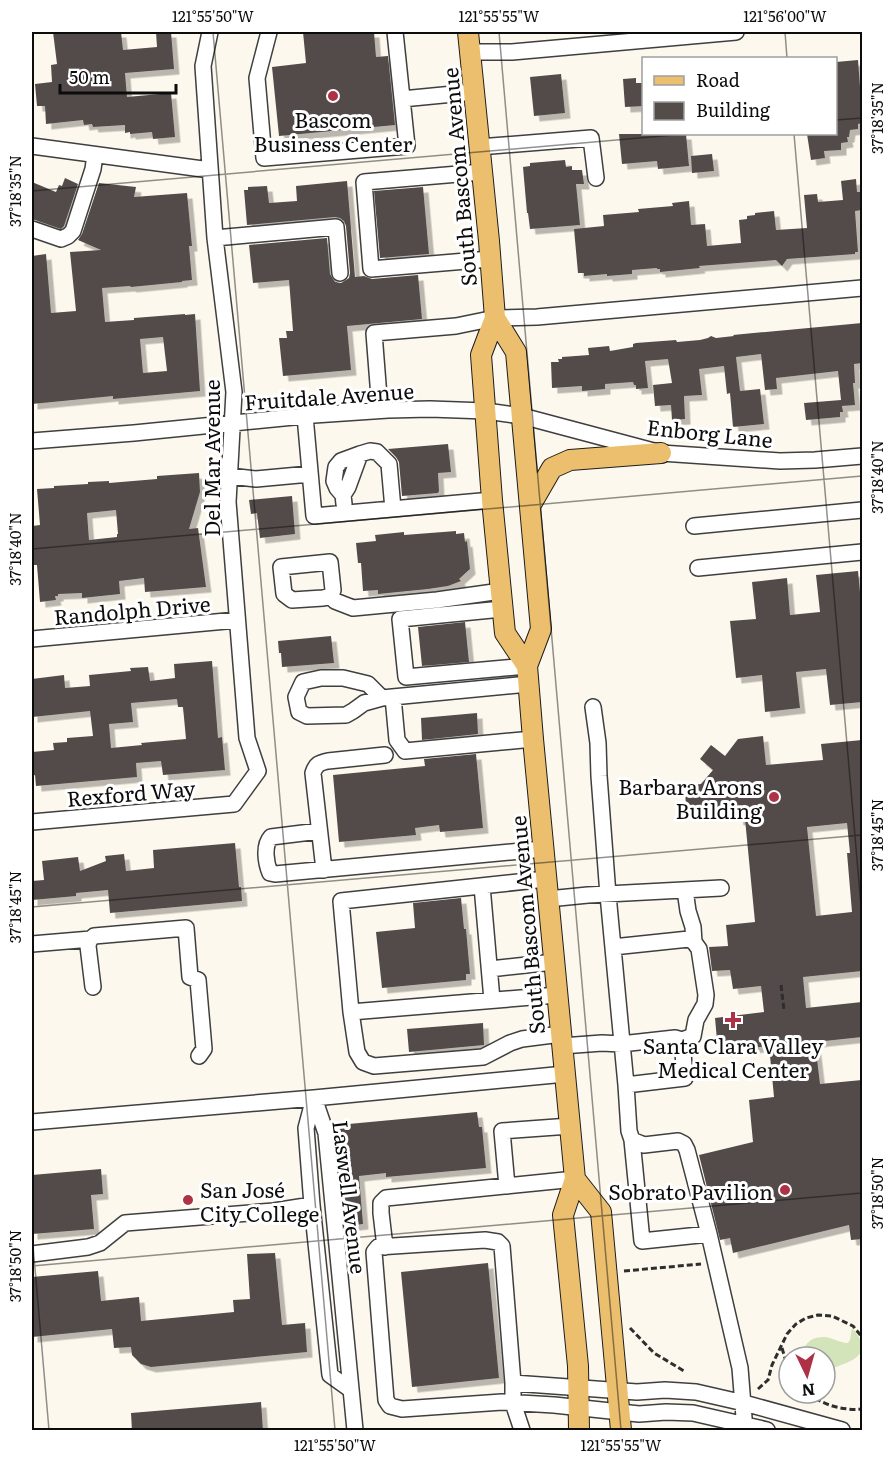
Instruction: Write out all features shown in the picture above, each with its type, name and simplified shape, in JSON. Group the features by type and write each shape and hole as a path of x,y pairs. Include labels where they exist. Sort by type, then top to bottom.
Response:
{"main road":[{"name":"South Bascom Avenue","path":"468,32 495,318 481,355 492,500 505,633 527,675"},
{"name":"South Bascom Avenue","path":"495,318 516,352 541,629 527,675 575,1179 563,1215 578,1366 579,1431"},
{"path":"530,506 552,468 570,460 661,453"},
{"path":"575,1179 601,1212 620,1421"}],"street":[{"name":"Del Mar Avenue","path":"210,32 203,66 215,238 234,392 228,502 248,738 258,771 234,804"},
{"path":"269,32 257,78 264,158 406,146 395,32"},
{"path":"470,52 512,52 736,32"},
{"path":"402,99 474,92"},
{"path":"479,147 591,138 596,178"},
{"path":"32,146 210,170"},
{"path":"32,229 61,239 73,231 93,169 95,155"},
{"path":"482,172 364,182 371,269 490,259"},
{"path":"215,238 336,227 340,273"},
{"path":"380,410 374,333 456,326 495,318 537,317 862,288"},
{"name":"Fruitdale Avenue","path":"32,441 380,410 486,411 522,416"},
{"path":"305,416 314,516 492,500"},
{"name":"Enborg Lane","path":"522,416 661,453 780,461 862,456"},
{"path":"344,513 343,495 334,481 336,467 340,461 369,451 377,452 389,464 393,509"},
{"path":"230,477 256,479 310,474"},
{"path":"694,526 862,510"},
{"path":"698,568 862,552"},
{"path":"331,596 335,602 353,608 437,600 502,600"},
{"path":"502,600 400,619 406,677 527,675"},
{"name":"Randolph Drive","path":"32,639 237,620"},
{"path":"527,675 388,697 364,703 346,715 307,716 299,712 296,697 303,682 321,678 343,678 368,684 388,697 397,740 405,751 533,740"},
{"path":"593,707 598,743 621,1044 642,1240 709,1234"},
{"path":"324,870 313,773 315,767 318,763 384,754"},
{"name":"Rexford Way","path":"32,822 234,804"},
{"path":"319,831 268,839 266,845 270,873 543,849"},
{"path":"546,879 342,901 351,1012 357,1052 363,1062 374,1066 483,1057 522,1039 621,1044 675,1038 682,1040 693,1036 696,1020 705,1004 706,995 699,949 694,942 689,939 613,947"},
{"path":"482,886 492,1000"},
{"path":"548,899 721,888"},
{"path":"685,890 694,942"},
{"path":"93,987 88,946 93,936 186,928 190,977 198,980 204,1049 199,1056"},
{"path":"32,944 91,939"},
{"path":"490,969 554,962"},
{"path":"351,1012 557,995"},
{"path":"626,1085 685,1078 682,1040"},
{"path":"32,1122 565,1074"},
{"name":"Laswell Avenue","path":"314,1098 306,1128 330,1375 351,1390"},
{"name":"Laswell Avenue","path":"314,1098 326,1133 355,1431"},
{"path":"507,1186 502,1131 570,1126"},
{"path":"632,1140 644,1145 678,1141 684,1144 687,1150 740,1368 745,1428"},
{"path":"385,1247 381,1203 386,1198 575,1179"},
{"path":"32,1254 88,1247 100,1243 125,1223 274,1211 312,1205"},
{"path":"522,1431 513,1402 502,1246 498,1242 485,1240 378,1247 374,1252 386,1400 390,1406 402,1409 513,1402 577,1407 620,1421 639,1414 693,1413 745,1428 767,1431"},
{"path":"513,1383 637,1392 665,1390 696,1392 842,1431"}],"path":[{"path":"781,985 784,1010"},
{"path":"622,1271 706,1264"},
{"path":"783,1345 787,1334 796,1324 818,1315 841,1319 853,1326 862,1337"},
{"path":"630,1328 654,1353 684,1371"},
{"path":"758,1389 768,1380 777,1356"},
{"path":"829,1405 862,1409"}],"green space":[{"path":"852,1328 862,1346 861,1352 851,1361 837,1366 837,1345 806,1345 819,1337 848,1343"}],"building":[{"path":"53,32 121,32 123,50 157,47 156,32 171,32 174,69 125,73 127,97 171,93 175,137 153,139 152,132 130,134 130,132 125,133 125,125 93,127 92,124 84,125 83,120 46,124 45,106 37,106 35,84 52,82 51,65 57,64"},
{"name":"Bascom Business Center","path":"303,32 374,32 376,57 388,56 395,125 279,136 272,67 306,63"},
{"path":"858,60 862,123 858,124 858,129 850,130 849,137 847,137 848,142 841,143 841,150 824,151 825,158 811,160 807,135 837,135 837,62"},
{"path":"561,74 565,113 534,116 530,77"},
{"path":"636,78 636,83 642,83 642,106 625,107 623,79"},
{"path":"619,134 686,135 689,166 658,169 657,161 622,164"},
{"path":"712,154 714,171 692,173 691,156"},
{"path":"565,160 566,167 572,166 572,170 582,170 584,184 576,184 580,225 530,229 523,167 530,166 530,163"},
{"path":"65,178 78,184 64,226 61,229 32,219 32,182 56,192 59,185 62,186"},
{"path":"856,179 857,192 862,192 862,210 855,211 858,252 855,254 787,259 782,266 776,260 699,266 700,268 660,272 657,268 632,270 632,274 607,276 607,274 584,276 584,273 578,273 574,229 604,226 603,215 639,212 638,209 673,206 672,203 689,201 691,225 705,224 707,246 741,243 739,220 747,219 747,216 755,215 755,213 774,211 776,230 807,228 804,195 817,194 818,202 843,200 841,181"},
{"path":"347,181 355,277 364,276 372,279 418,275 422,319 347,326 351,370 283,376 279,338 287,338 286,331 293,331 289,280 253,283 249,245 327,238 330,274 335,282 341,283 349,278 350,273 346,226 344,221 335,217 247,225 244,190 248,190 248,187 267,186 269,203 297,201 296,186"},
{"path":"99,183 136,187 134,197 187,193 192,246 189,246 192,280 102,288 105,322 195,314 200,391 32,404 32,256 46,254 51,313 76,311 70,252 101,250 78,240","holes":["163,337 167,371 143,373 140,339"]},
{"path":"423,187 429,254 380,258 374,191"},
{"path":"862,323 862,363 854,364 855,405 842,406 843,412 840,412 840,417 806,420 804,403 841,400 838,371 776,378 777,389 765,390 761,354 736,357 740,391 760,389 764,424 733,427 730,393 727,394 724,366 699,369 702,395 684,396 685,419 672,420 671,405 655,406 653,385 672,383 668,359 645,361 648,388 636,389 633,382 605,384 605,389 582,391 582,386 552,388 551,362 559,362 558,359 562,357 589,355 588,348 609,346 610,351 633,347 636,343 700,340 711,336 716,338"},
{"path":"448,444 451,472 438,473 438,493 402,496 399,462 388,449"},
{"path":"199,473 200,492 189,529 198,528 206,587 145,592 144,578 119,581 120,594 82,598 82,593 58,594 55,596 56,600 40,602 37,565 32,565 32,549 34,549 32,526 40,525 37,489 88,484 88,482 109,481 109,483 157,479 157,476","holes":["116,510 117,537 89,540 87,513"]},
{"path":"292,496 295,534 260,538 257,513 251,514 249,500"},
{"path":"456,531 456,534 464,533 465,542 467,541 470,569 459,579 461,581 428,589 378,594 378,590 363,591 361,563 358,563 356,543 376,541 375,535"},
{"path":"858,571 862,613 862,702 830,705 826,669 796,672 800,708 765,712 762,675 736,678 730,621 756,619 752,582 787,578 790,615 820,612 816,575"},
{"path":"465,622 469,662 422,666 418,627"},
{"path":"331,636 334,663 282,667 278,641"},
{"path":"212,661 218,738 222,737 225,770 163,775 161,761 136,763 137,777 36,786 35,775 32,776 32,752 54,750 53,743 67,742 67,738 93,736 90,711 32,717 32,679 64,675 65,688 90,686 89,675 148,667 150,681 175,678 174,664","holes":["177,699 178,707 183,707 186,739 111,748 109,724 133,722 131,703"]},
{"path":"477,713 478,734 422,740 421,718"},
{"path":"763,736 766,765 823,760 821,744 862,740 862,971 803,977 806,1008 862,1002 862,1037 815,1042 820,1084 862,1080 862,1239 851,1240 849,1225 733,1253 730,1238 720,1240 699,1155 753,1142 749,1100 774,1097 769,1046 724,1051 723,1039 717,1040 715,1018 764,1012 761,986 733,989 730,970 712,971 709,947 728,946 726,925 755,922 745,819 738,820 737,814 722,815 722,809 687,812 684,786 701,784 713,770 700,759 711,745 725,756 738,739","holes":["847,823 850,853 847,853 852,912 816,916 807,827"]},
{"path":"476,754 483,828 440,832 439,825 415,828 416,835 339,842 333,775 425,766 424,759"},
{"path":"235,843 242,901 110,913 108,890 32,900 32,881 44,880 42,861 78,857 80,871 106,861 105,856 124,854 126,871 154,868 153,850"},
{"path":"461,898 470,974 466,974 466,980 382,988 376,932 415,928 413,903"},
{"path":"483,1023 484,1045 409,1052 407,1029"},
{"path":"477,1112 479,1127 482,1127 486,1168 386,1177 386,1173 359,1176 363,1224 347,1226 338,1125"},
{"path":"101,1169 103,1194 91,1195 94,1229 32,1234 32,1175"},
{"path":"275,1253 282,1325 305,1323 307,1352 151,1367 141,1364 132,1355 131,1347 114,1348 112,1329 32,1337 32,1277 98,1271 101,1301 139,1297 141,1321 234,1312 233,1300 250,1299 247,1254"},
{"path":"488,1263 499,1378 412,1387 401,1272"},
{"path":"261,1402 263,1431 132,1431 131,1413"}],"place":[{"name":"Bascom Business Center","path":"333,96"},
{"name":"Barbara Arons Building","path":"774,797"},
{"name":"Santa Clara Valley Medical Center","path":"733,1020"},
{"name":"Sobrato Pavilion","path":"785,1190"},
{"name":"San José City College","path":"188,1200"}]}
